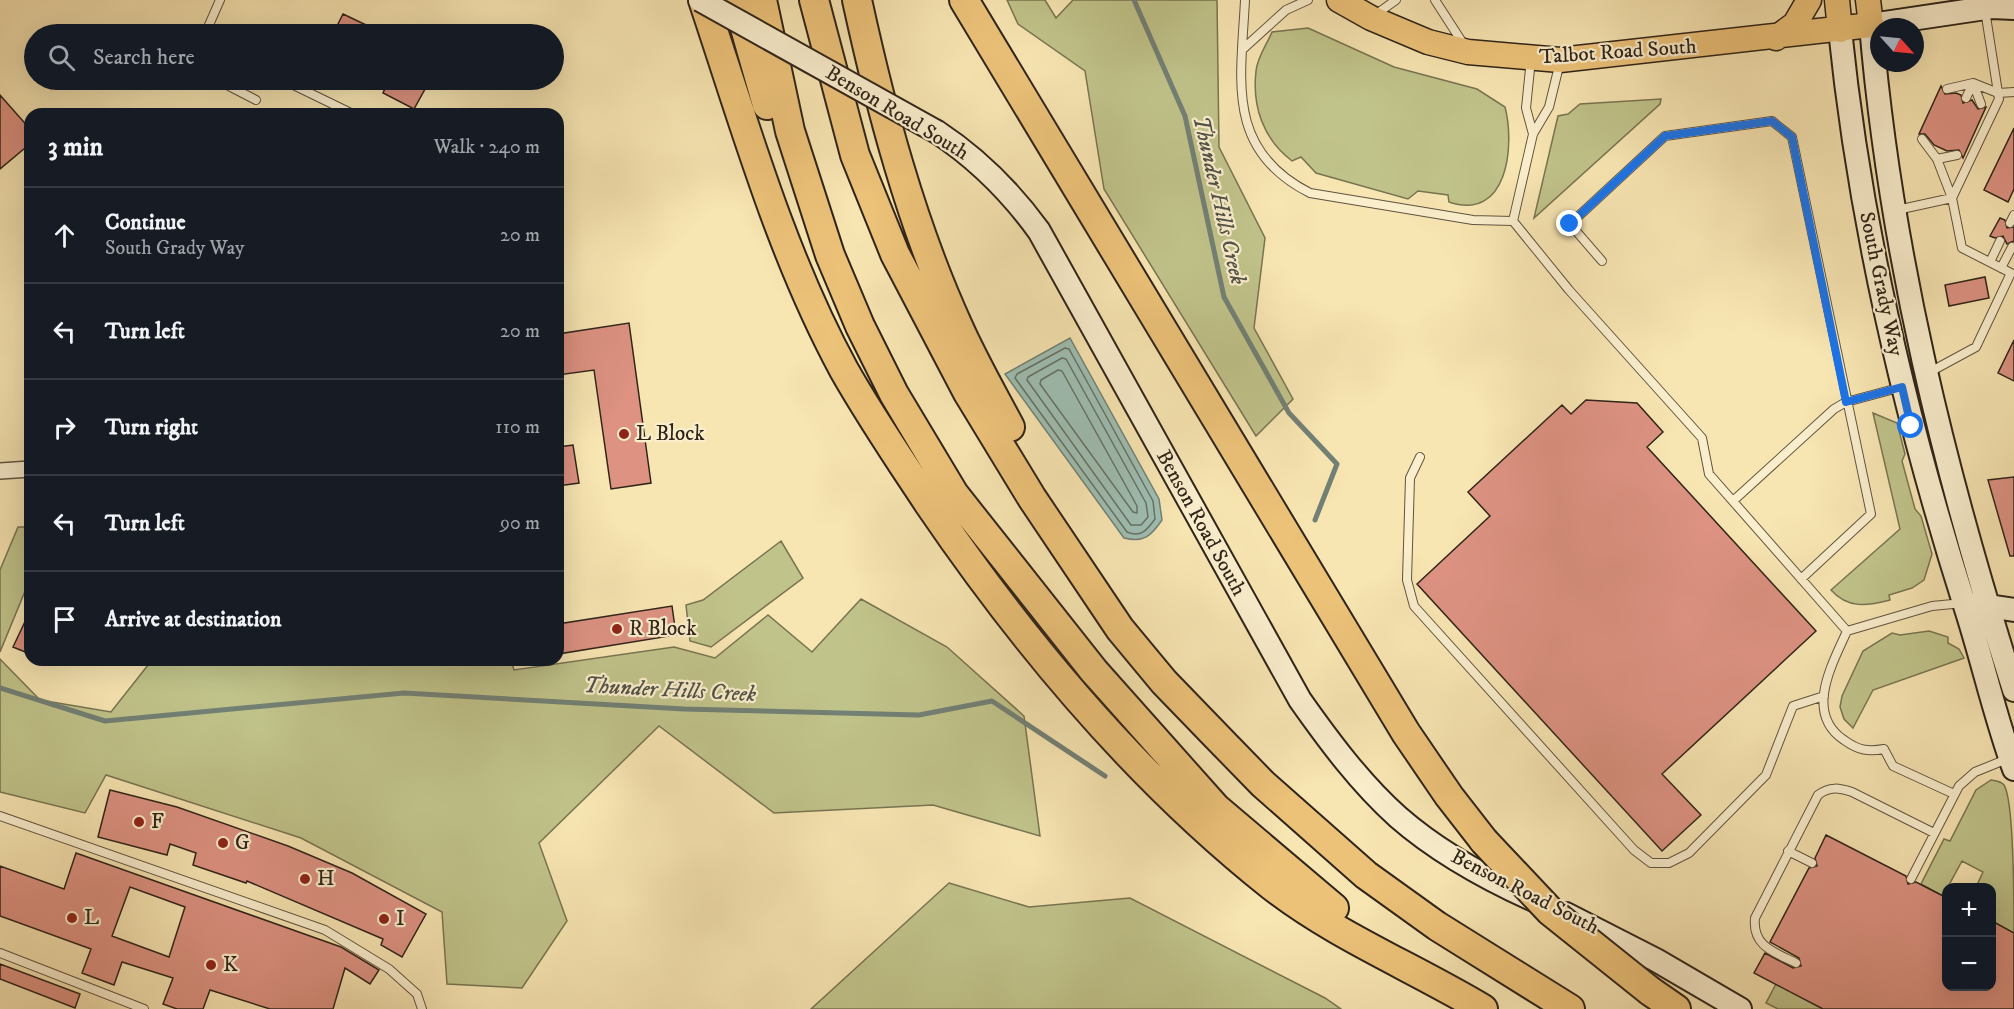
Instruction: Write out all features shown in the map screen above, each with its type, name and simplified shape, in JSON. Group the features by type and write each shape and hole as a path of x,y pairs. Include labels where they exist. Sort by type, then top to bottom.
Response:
{"highway":[{"path":"701,0 771,207 844,369 902,463 1005,610 1080,702 1164,791 1273,887 1338,930 1479,1007"},
{"path":"738,0 770,111 803,176"},
{"path":"762,0 780,93 803,176 830,255 860,326 894,394 954,494 1053,622 1216,808 1355,925 1479,1007"},
{"path":"814,0 855,155 895,254 974,403 1032,498 1120,629 1164,682 1232,752 1366,875 1437,926 1570,1009"},
{"path":"857,0 894,147 932,262 957,325 1028,457 1080,542 1120,629"},
{"path":"964,0 1406,733 1449,796 1484,841 1550,911 1676,1009"}],"main road":[{"name":"Talbot Road South","path":"1339,0 1371,18 1428,42 1468,52 1531,59 1560,60 1870,26"},
{"path":"1775,38 1795,24 1809,0"},
{"name":"South Grady Way","path":"1837,0 1840,30"},
{"name":"South Grady Way","path":"1868,0 1870,18"}],"street":[{"name":"Benson Road South","path":"701,0 937,132 992,174 1039,231 1300,700 1333,746 1398,817 1472,869 1656,960 1740,1009"},
{"path":"1922,18 2009,5"},
{"name":"South Grady Way","path":"1840,30 1847,98 1863,194 1902,387 1938,522 2013,761"},
{"name":"South Grady Way","path":"1875,72 1896,210 1926,374 1987,606 2014,690"},
{"path":"0,471 24,469"},
{"path":"1964,603 2014,610"}],"lane":[{"path":"209,24 220,0"},
{"path":"1245,0 1240,87 1246,125 1259,153 1286,180 1310,193 1473,220 1513,221 1569,290 1702,438 1708,474 1847,631"},
{"path":"1243,49 1286,10 1308,0"},
{"path":"1371,18 1396,0"},
{"path":"1436,0 1468,52"},
{"path":"1952,198 1999,99 1985,8"},
{"path":"1531,59 1526,108 1533,134"},
{"path":"1513,221 1533,134 1549,106 1560,60"},
{"path":"1966,98 1973,83"},
{"path":"1973,83 1981,104"},
{"path":"1947,88 1973,83 1998,93 2014,92"},
{"path":"237,90 256,100"},
{"path":"304,90 341,108"},
{"path":"1602,261 1570,224 1665,136 1772,121 1792,137 1870,514 1801,579"},
{"path":"1922,139 1937,159 1952,198 1962,248 2001,268 2013,270 1976,347 1926,374"},
{"path":"1937,159 1941,148"},
{"path":"1937,159 1957,155"},
{"path":"1896,210 1952,198"},
{"path":"1990,262 2000,241"},
{"path":"2001,268 2012,247"},
{"path":"1733,501 1846,402 1902,387"},
{"path":"1420,457 1410,478 1407,580 1413,606 1634,850 1651,863 1669,863 1689,853 1766,775 1793,706 1824,696"},
{"path":"1954,794 1893,766 1884,749 1869,752 1856,748 1834,734 1823,707 1824,682 1847,631 1932,606 1964,603"},
{"path":"1911,879 1954,794 1975,772 2013,761"},
{"path":"1796,963 1761,944 1754,928 1755,918 1818,795 1832,788 1852,792 1934,833"},
{"path":"0,816 325,930 389,969 417,994 422,1009"},
{"path":"1788,851 1812,863"},
{"path":"0,953 144,1009"}],"green space":[{"path":"1007,0 1045,0 1056,18 1073,0 1217,0 1219,147 1265,238 1254,328 1293,399 1256,436 1104,189 1085,71 1018,24"},
{"path":"1308,28 1394,67 1477,89 1505,107 1509,141 1507,159 1503,176 1495,191 1484,201 1469,205 1449,202 1448,195 1418,191 1408,199 1316,173 1301,157 1292,161 1274,143 1262,121 1256,97 1256,71 1260,56 1272,32"},
{"path":"1661,99 1660,104 1534,218 1558,116 1568,114 1580,104"},
{"path":"1873,413 1897,423 1905,454 1902,461 1915,509 1921,516 1932,554 1924,580 1912,588 1889,595 1890,600 1873,604 1858,604 1844,600 1831,590 1900,529"},
{"path":"18,527 24,527 24,594 0,652 0,570"},
{"path":"781,541 803,578 711,647 690,641 686,605 703,600"},
{"path":"861,599 947,647 1024,716 1040,836 933,805 774,813 659,726 539,843 567,921 522,988 447,984 442,912 301,838 106,775 85,813 0,792 0,659 40,700 111,712 147,666 513,666 514,670 564,666 564,663 674,647 715,658 768,615 812,652"},
{"path":"1929,631 1948,637 1948,643 1959,649 1964,658 1873,690 1853,728 1844,719 1840,707 1842,696 1863,651 1892,633 1900,635"},
{"path":"1991,780 2004,785 2007,795 2013,855 2014,933 1996,923 1996,883 1978,883 1983,872 1962,861 1950,883 1942,883 1942,895 1921,884 1944,839 1950,841 1976,790"},
{"path":"949,883 1029,907 1130,898 1325,998 1341,1009 811,1009"},
{"path":"1776,984 1823,1009 1778,1009 1766,1003"}],"water":[{"path":"1070,338 1159,499 1162,520 1150,534 1142,539 1124,538 1005,374"}],"building":[{"path":"343,14 364,24 338,24"},
{"path":"1941,86 1945,94 1961,95 1963,103 1972,100 1978,109 1986,107 1963,158 1959,150 1947,151 1934,145 1925,134 1919,134"},
{"path":"384,90 424,90 415,108 383,93"},
{"path":"0,95 24,122 24,149 0,169"},
{"path":"2014,128 2014,189 2008,202 1984,190"},
{"path":"2000,218 2005,220 2007,228 2014,227 2014,241 2007,244 2003,236 1995,238 1990,236"},
{"path":"1985,277 1989,298 1949,306 1945,285"},
{"path":"629,323 651,483 611,489 594,370 564,374 564,333"},
{"path":"2014,340 2014,381 1998,373"},
{"path":"1586,400 1637,403 1663,432 1647,447 1816,631 1662,774 1701,815 1662,851 1417,584 1490,516 1468,492 1562,405 1571,414"},
{"path":"573,445 579,483 564,485 564,446"},
{"path":"2014,477 2014,556 2010,556 1988,480"},
{"name":"R Block","path":"672,606 676,635 564,653 564,623"},
{"path":"24,624 24,652 13,647"},
{"path":"110,790 177,807 288,846 352,873 426,914 402,957 381,945 383,939 247,881 246,883 193,865 196,853 170,844 167,855 98,837"},
{"path":"1826,835 1906,876 1908,884 1916,882 1942,895 1942,991 1996,991 1996,923 2014,933 2014,1009 1823,1009 1754,973 1765,953 1793,968 1801,966 1799,958 1770,942 1809,868 1817,866 1815,858"},
{"path":"76,853 341,947 379,970 370,984 345,968 333,1009 270,1009 210,990 203,1009 177,1009 163,1004 173,978 122,962 114,985 82,973 91,949 0,916 0,866 64,889","holes":["130,887 185,907 169,957 112,936"]},
{"path":"0,964 80,994 75,1008 0,979"}],"waterway":[{"name":"Thunder Hills Creek","path":"1134,0 1185,116 1224,297 1289,413 1337,464 1315,520"},
{"name":"Thunder Hills Creek","path":"0,688 105,721 404,693 684,709 919,715 992,701 1105,776"}],"place":[{"name":"L Block","path":"624,434"},
{"name":"R Block","path":"617,629"},
{"name":"F","path":"139,822"},
{"name":"G","path":"223,843"},
{"name":"H","path":"305,879"},
{"name":"L","path":"72,918"},
{"name":"I","path":"384,919"},
{"name":"K","path":"211,965"}],"route":[{"path":"1570,224 1665,136 1772,121 1792,137 1846,402 1902,387 1911,426"}]}
